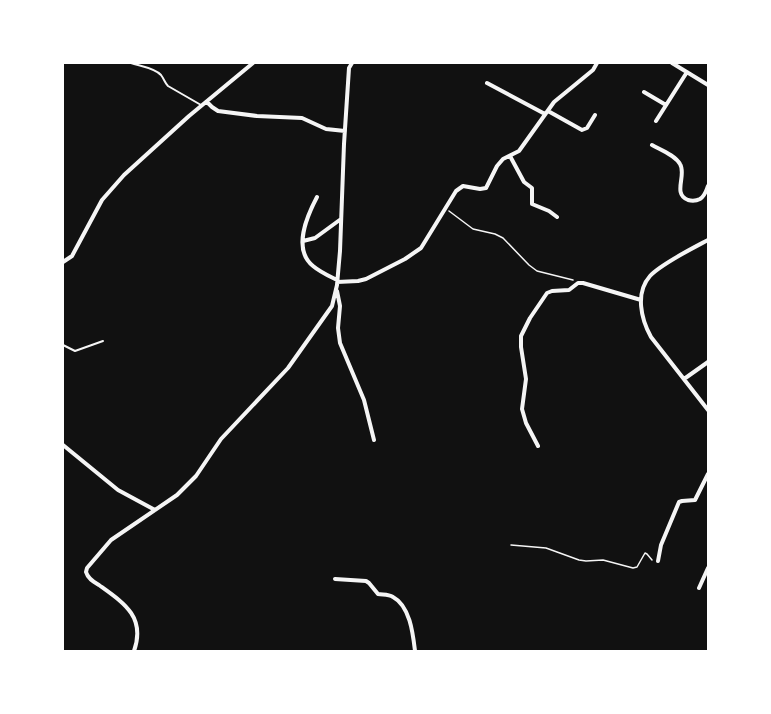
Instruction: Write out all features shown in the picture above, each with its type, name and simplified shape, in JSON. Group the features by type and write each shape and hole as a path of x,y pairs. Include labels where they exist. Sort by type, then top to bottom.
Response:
{"street":[{"path":"63,262 72,256 95,211 112,187 153,148 253,63"},
{"path":"134,651 139,632 133,615 118,600 90,578 86,572 87,568 111,540 177,495 196,476 221,439 273,386 288,368 332,306 337,281 349,68 352,63"},
{"path":"317,197 306,218 304,230 304,253 308,261 337,281 358,281 366,279 414,253 426,241 456,191 466,186 480,189 486,188 497,166 503,159 521,148 546,112 561,95 594,70 597,63"},
{"path":"672,63 708,85"},
{"path":"656,121 687,72"},
{"path":"487,83 582,130 587,128 595,115"},
{"path":"644,92 666,105"},
{"path":"207,102 218,111 257,116 302,118 326,129 345,132"},
{"path":"652,145 679,162 682,171 680,192 685,198 693,201 699,200 703,197 708,186"},
{"path":"510,156 524,182 532,188 532,204 557,217"},
{"path":"303,242 315,238 341,219"},
{"path":"708,240 650,275 646,282 641,300 642,316 645,326 708,410"},
{"path":"538,446 526,423 522,409 526,379 521,347 521,336 530,318 547,293 552,291 569,290 580,282 641,300"},
{"path":"336,289 340,306 338,328 340,343 364,400 374,440"},
{"path":"684,379 708,362"},
{"path":"63,445 118,490 155,510"},
{"path":"658,561 661,545 679,502 695,500 708,474"},
{"path":"699,588 708,568"},
{"path":"334,579 366,581 378,594 391,596 396,599 405,611 409,621 415,651"}],"lane":[{"path":"131,63 156,71 162,76 165,84 202,105"},
{"path":"63,345 75,351 103,342"}],"path":[{"path":"446,208 473,230 495,234 503,238 537,271 580,282"},
{"path":"511,545 546,548 579,560 603,560 635,568 645,553 653,562 658,561"}]}
